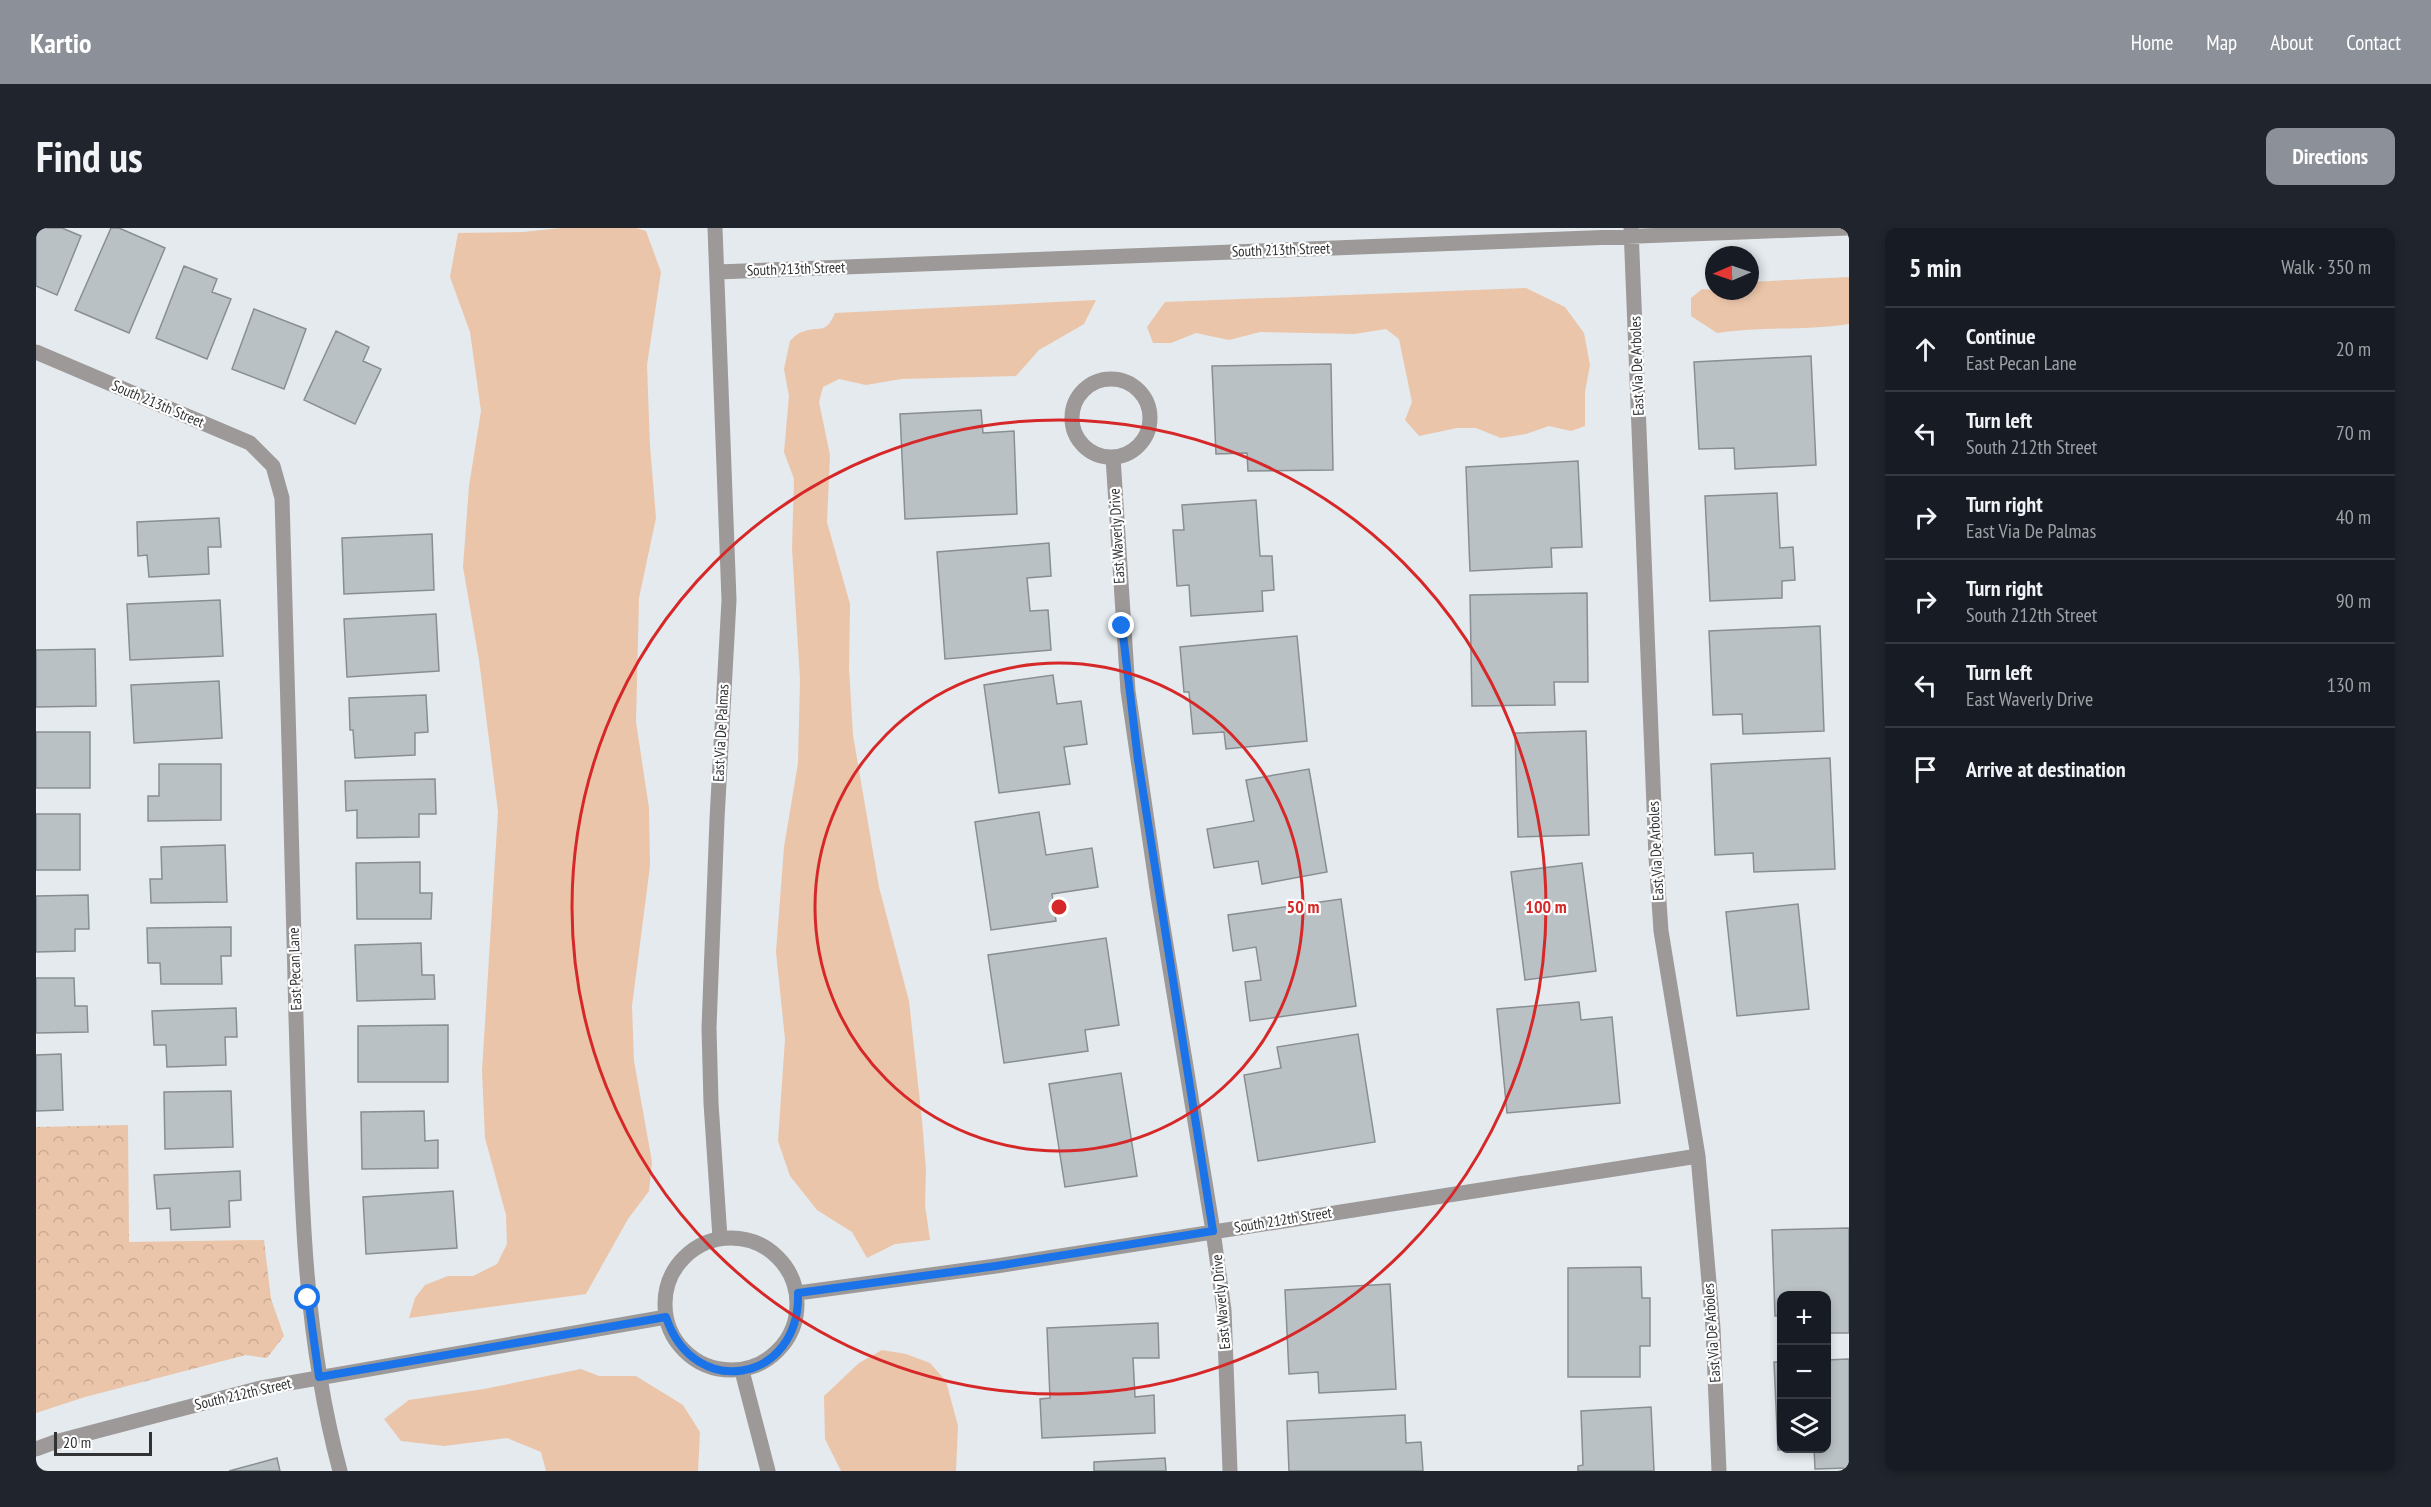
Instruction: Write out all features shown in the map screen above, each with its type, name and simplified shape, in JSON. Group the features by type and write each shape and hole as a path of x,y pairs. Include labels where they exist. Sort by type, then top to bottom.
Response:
{"street":[{"name":"East Via De Palmas","path":"715,228 729,600 709,1028 711,1103 720,1238"},
{"name":"South 213th Street","path":"717,272 1632,232 1847,229"},
{"name":"East Via De Arboles","path":"1632,232 1656,857 1661,931 1698,1156 1713,1328 1719,1471"},
{"name":"South 213th Street","path":"37,356 250,443 273,466"},
{"path":"1108,378 1122,380 1134,386 1144,396 1149,409 1150,422 1146,435 1138,446 1126,454 1113,457 1101,456 1089,451 1074,432 1071,420 1073,407 1082,391 1097,381 1108,378"},
{"name":"East Waverly Drive","path":"1113,457 1128,691 1224,1310 1230,1471"},
{"name":"East Pecan Lane","path":"273,466 282,498 302,1197 308,1298 319,1377 340,1471"},
{"name":"South 212th Street","path":"798,1293 996,1266 1698,1156"},
{"path":"720,1238 740,1238 761,1244 778,1256 790,1273 798,1293 798,1311 794,1328 786,1343 774,1356 759,1366 742,1371 721,1371 702,1364 684,1352 672,1335 666,1317 666,1294 671,1274 684,1257 700,1245 720,1238"},
{"name":"South 212th Street","path":"36,1449 261,1388 666,1317"},
{"path":"742,1371 768,1471"}],"green space":[{"path":"561,228 636,228 646,231 661,272 647,365 656,518 639,598 636,722 649,808 650,866 632,1006 634,1061 652,1162 649,1191 628,1219 586,1294 409,1318 415,1298 425,1285 448,1276 473,1276 497,1264 507,1244 506,1215 485,1138 482,1071 498,812 479,660 463,567 469,486 481,411 470,332 450,277 458,233 523,232"},
{"path":"1849,277 1849,324 1717,333 1691,316 1691,298 1702,289 1705,289 1705,300 1759,300 1759,282"},
{"path":"1526,288 1565,307 1584,333 1590,365 1585,392 1585,426 1571,431 1549,426 1526,434 1501,438 1476,428 1457,428 1419,436 1405,420 1412,402 1399,339 1386,329 1354,334 1260,332 1229,340 1196,333 1171,343 1153,343 1147,327 1165,302"},
{"path":"1096,300 1084,324 1039,350 1016,376 901,379 866,385 839,379 823,387 819,402 830,455 827,522 850,604 849,668 853,735 879,887 909,1001 922,1120 926,1170 925,1205 930,1240 895,1244 867,1258 852,1232 817,1210 790,1176 778,1141 785,1039 776,952 784,847 798,763 800,680 792,548 794,479 784,452 789,396 784,369 790,341 800,333 825,327 835,313"},
{"path":"128,1125 129,1242 264,1240 271,1299 284,1336 267,1358 246,1355 85,1397 36,1413 36,1127"},
{"path":"882,1350 906,1354 930,1363 946,1381 958,1426 956,1471 841,1471 825,1439 824,1396 859,1363"},
{"path":"581,1369 599,1376 636,1376 683,1405 700,1432 698,1471 546,1471 541,1452 507,1438 444,1446 401,1441 384,1419 409,1400 484,1389"}],"building":[{"path":"36,228 62,228 81,236 57,295 36,286"},
{"path":"111,228 119,228 165,248 129,333 75,310"},
{"path":"184,266 217,279 212,292 231,299 207,359 156,338"},
{"path":"254,309 306,329 284,389 232,369"},
{"path":"336,331 369,347 363,361 381,369 355,424 304,400"},
{"path":"1811,356 1816,465 1735,469 1734,448 1699,449 1694,362"},
{"path":"1331,364 1333,470 1248,471 1247,453 1216,454 1212,366"},
{"path":"981,410 983,433 1014,431 1017,514 905,519 900,414"},
{"path":"1578,461 1582,547 1551,548 1552,567 1470,571 1466,467"},
{"path":"1777,493 1780,548 1793,547 1795,580 1782,581 1782,598 1710,601 1705,496"},
{"path":"1256,500 1260,556 1272,556 1274,590 1262,591 1263,611 1191,616 1189,585 1177,586 1173,530 1184,530 1182,505"},
{"path":"219,518 221,547 208,547 209,574 149,577 147,555 138,556 137,522"},
{"path":"432,534 434,590 344,594 342,538"},
{"path":"1049,543 1051,576 1027,578 1030,611 1048,610 1051,650 945,659 937,552"},
{"path":"1587,593 1588,682 1554,682 1555,705 1472,706 1470,595"},
{"path":"220,600 223,656 130,660 127,604"},
{"path":"436,614 439,671 347,677 344,619"},
{"path":"1820,626 1824,731 1743,734 1742,714 1713,715 1709,631"},
{"path":"1297,636 1307,741 1226,749 1224,732 1193,734 1189,692 1184,692 1180,647"},
{"path":"95,649 96,706 36,707 36,650"},
{"path":"1053,675 1057,704 1081,701 1087,744 1064,747 1070,784 999,793 984,685"},
{"path":"219,681 222,738 134,743 131,685"},
{"path":"426,695 428,732 415,733 415,755 355,758 353,730 350,730 349,698"},
{"path":"1586,731 1589,835 1518,837 1515,733"},
{"path":"36,732 90,732 90,788 36,788"},
{"path":"1830,758 1835,869 1754,872 1753,853 1715,855 1711,764"},
{"path":"159,764 221,764 221,820 148,821 148,796 159,796"},
{"path":"1309,769 1327,872 1262,884 1258,861 1214,868 1207,829 1254,821 1246,780"},
{"path":"435,779 436,814 419,814 419,837 357,838 357,810 346,811 345,781"},
{"path":"1039,812 1046,855 1092,848 1098,887 1052,894 1056,921 991,930 975,822"},
{"path":"36,814 80,814 80,870 36,870"},
{"path":"225,845 227,902 151,903 150,879 162,879 161,847"},
{"path":"420,862 420,893 432,893 431,919 357,919 356,863"},
{"path":"1582,863 1596,971 1525,980 1511,872"},
{"path":"88,895 89,929 75,929 75,951 36,952 36,896"},
{"path":"1341,899 1356,1006 1250,1021 1245,982 1261,980 1256,947 1233,951 1228,915"},
{"path":"1798,904 1809,1009 1737,1016 1726,912"},
{"path":"231,927 231,956 221,956 222,984 161,984 160,963 148,963 147,928"},
{"path":"1106,938 1119,1025 1085,1030 1088,1051 1004,1063 988,955"},
{"path":"421,943 422,975 434,975 435,999 357,1001 355,945"},
{"path":"36,978 74,978 75,1006 87,1006 88,1032 36,1033"},
{"path":"1579,1002 1581,1020 1612,1017 1620,1103 1507,1113 1497,1009"},
{"path":"236,1008 237,1037 225,1037 226,1065 167,1067 166,1045 154,1045 152,1011"},
{"path":"448,1025 448,1082 358,1082 358,1026"},
{"path":"1358,1034 1375,1142 1258,1161 1244,1075 1281,1068 1277,1047"},
{"path":"61,1054 63,1110 36,1111 36,1055"},
{"path":"1121,1073 1137,1176 1065,1187 1049,1084"},
{"path":"231,1091 233,1147 165,1149 164,1092"},
{"path":"424,1111 425,1141 438,1140 438,1168 362,1169 361,1112"},
{"path":"240,1171 241,1200 229,1201 230,1227 171,1230 170,1208 157,1209 154,1175"},
{"path":"453,1191 457,1248 366,1254 363,1197"},
{"path":"1849,1228 1849,1333 1831,1333 1831,1291 1777,1291 1777,1316 1775,1316 1772,1230"},
{"path":"1641,1267 1642,1298 1650,1298 1650,1346 1640,1346 1640,1377 1568,1377 1568,1268"},
{"path":"1390,1284 1396,1389 1319,1393 1318,1372 1289,1374 1285,1290"},
{"path":"1158,1323 1159,1358 1133,1358 1135,1397 1154,1395 1155,1433 1042,1438 1040,1399 1050,1398 1047,1328"},
{"path":"1849,1359 1849,1468 1815,1469 1814,1453 1831,1453 1831,1360"},
{"path":"1774,1362 1777,1362 1777,1428"},
{"path":"1651,1407 1654,1471 1578,1471 1578,1466 1583,1465 1581,1411"},
{"path":"1405,1415 1406,1443 1421,1442 1423,1471 1289,1471 1287,1421"},
{"path":"277,1458 280,1471 229,1471"},
{"path":"1165,1458 1166,1471 1094,1471 1094,1462"}],"route":[{"path":"308,1298 319,1377 666,1317 672,1335 684,1352 702,1364 721,1371 742,1371 759,1366 774,1356 786,1343 794,1328 798,1311 798,1293 996,1266 1213,1231 1158,896 1128,691 1122,626"}]}
